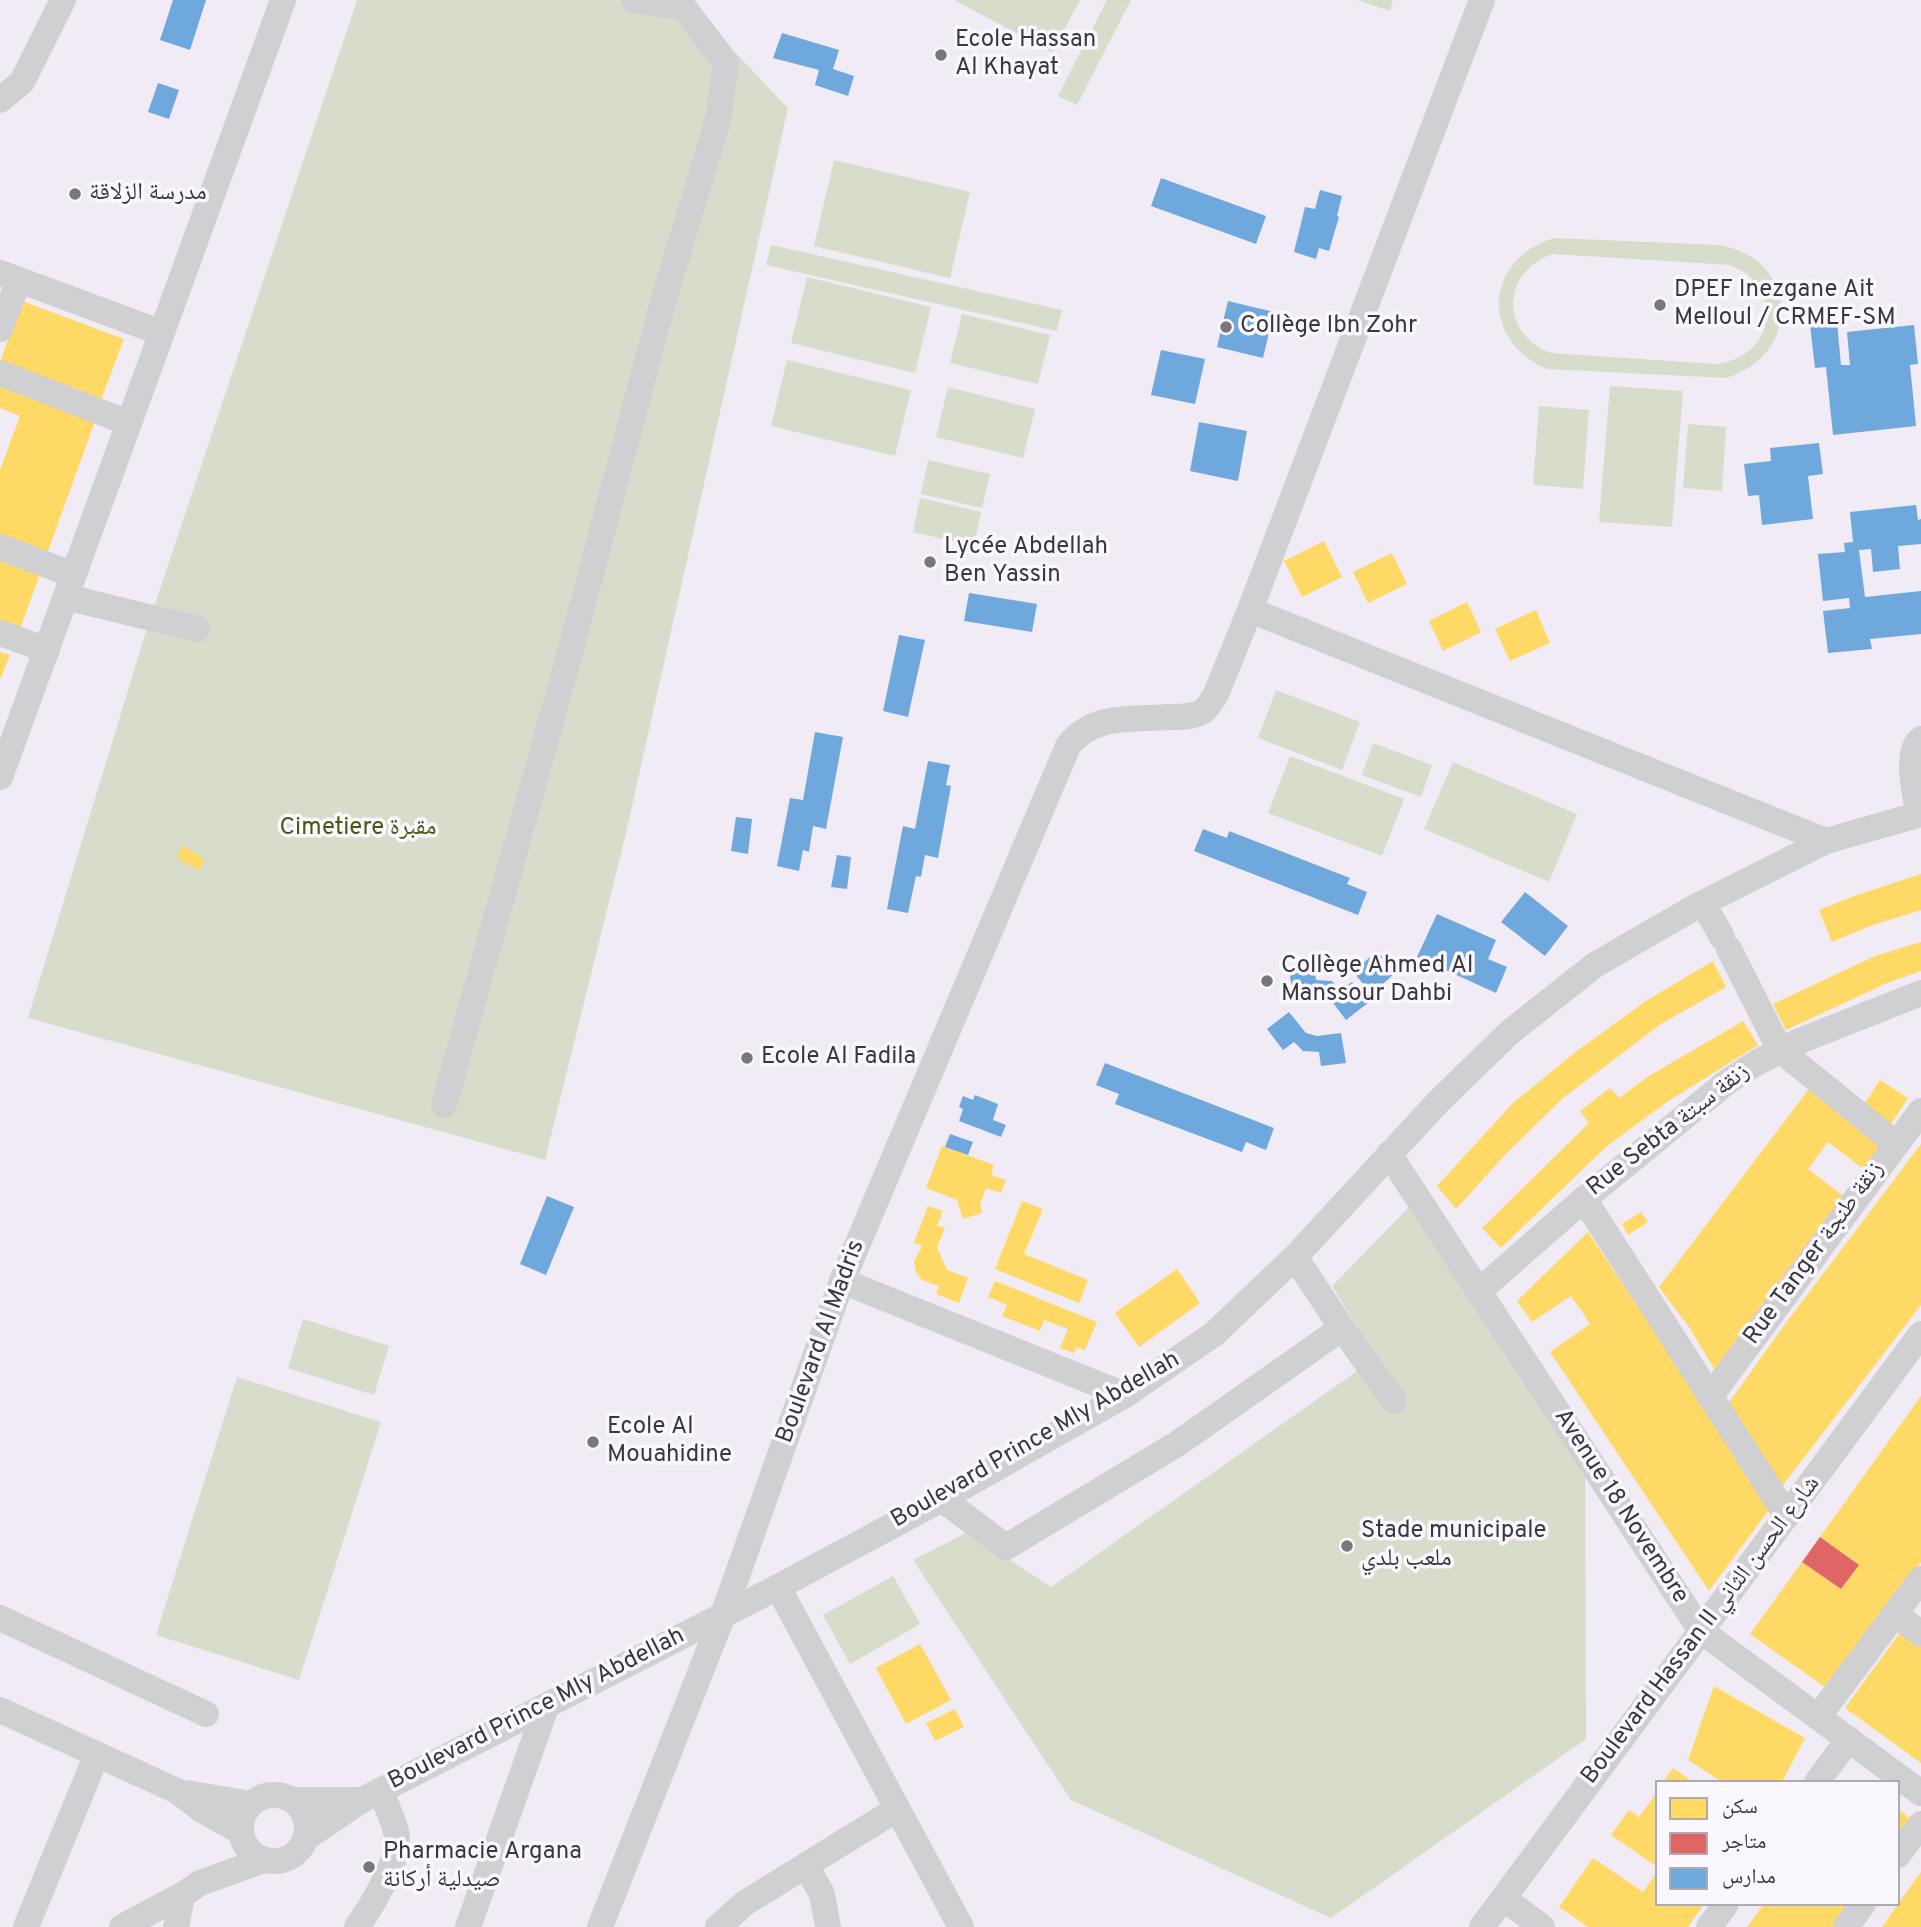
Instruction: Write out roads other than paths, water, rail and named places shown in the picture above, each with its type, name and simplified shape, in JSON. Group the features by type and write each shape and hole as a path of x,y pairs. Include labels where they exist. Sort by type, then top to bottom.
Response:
{"street":[{"path":"0,100 22,82 63,0"},
{"path":"0,778 7,736 47,650 283,0"},
{"path":"444,1105 663,302 718,120 726,63 684,8 634,0"},
{"path":"1482,0 1250,610 1826,841"},
{"path":"0,329 10,276 162,333"},
{"path":"0,373 129,423"},
{"path":"0,547 70,586 197,629"},
{"name":"Boulevard Al Madris","path":"600,1927 723,1615 842,1282 1059,764 1076,736 1096,723 1177,717 1202,712 1216,694 1250,610"},
{"path":"0,632 47,650"},
{"path":"1920,814 1912,758 1914,747 1921,739"},
{"name":"Boulevard Prince Mly Abdellah","path":"307,1837 371,1796 778,1587 942,1499 1125,1395 1214,1334 1295,1257 1389,1154 1510,1032 1595,965 1703,903 1826,841 1920,814"},
{"path":"1703,903 1780,1050 1896,1144"},
{"name":"Rue Sebta زنقة سبتة","path":"1479,1291 1584,1199 1727,1082 1780,1050 1921,993"},
{"name":"Rue Tanger زنقة طنجة","path":"1710,1397 1921,1111"},
{"name":"Avenue 18 Novembre","path":"1389,1154 1701,1631 1921,1793"},
{"path":"1584,1199 1787,1516"},
{"path":"1295,1257 1394,1401"},
{"path":"842,1282 1125,1395"},
{"path":"942,1499 1006,1547 1177,1444 1342,1328"},
{"name":"Boulevard Hassan II شارع الحسن الثاني","path":"1482,1927 1921,1334"},
{"path":"1818,1717 1921,1579"},
{"path":"778,1587 897,1809 944,1915 961,1927"},
{"path":"1896,1614 1921,1634"},
{"path":"0,1619 206,1713"},
{"path":"468,1927 546,1707"},
{"path":"0,1710 177,1791 242,1835"},
{"path":"1818,1780 1849,1739"},
{"path":"26,1927 97,1754"},
{"path":"177,1791 251,1804"},
{"path":"278,1795 292,1800 302,1810 307,1823 307,1837 300,1849 290,1858 278,1862 264,1860 247,1847 242,1835 242,1822 251,1804 264,1797 278,1795"},
{"path":"357,1927 383,1882 396,1851 395,1828 371,1796"},
{"name":"Boulevard Prince Mly Abdellah","path":"292,1800 371,1796"},
{"path":"718,1927 745,1903 897,1809"},
{"path":"1900,1852 1921,1824"},
{"path":"176,1927 191,1889 242,1835"},
{"path":"122,1927 191,1889 264,1860"},
{"path":"806,1866 822,1894 828,1927"},
{"path":"1503,1898 1542,1927"},
{"path":"1709,1927 1725,1906"},
{"path":"1846,1927 1862,1906"}],"place":[{"name":"Ecole Hassan Al Khayat","path":"941,55"},
{"name":"مدرسة الزلاقة","path":"75,194"},
{"name":"DPEF Inezgane Ait Melloul / CRMEF-SM","path":"1660,305"},
{"name":"Collège Ibn Zohr","path":"1226,327"},
{"name":"Lycée Abdellah Ben Yassin","path":"930,562"},
{"name":"Collège Ahmed Al Manssour Dahbi","path":"1267,981"},
{"name":"Ecole Al Fadila","path":"747,1058"},
{"name":"Ecole Al Mouahidine","path":"593,1442"},
{"name":"Stade municipale ملعب بلدي","path":"1347,1546"},
{"name":"Pharmacie Argana صيدلية أركانة","path":"369,1867"}],"park label":[{"name":"Cimetiere مقبرة","path":"358,829"}]}
